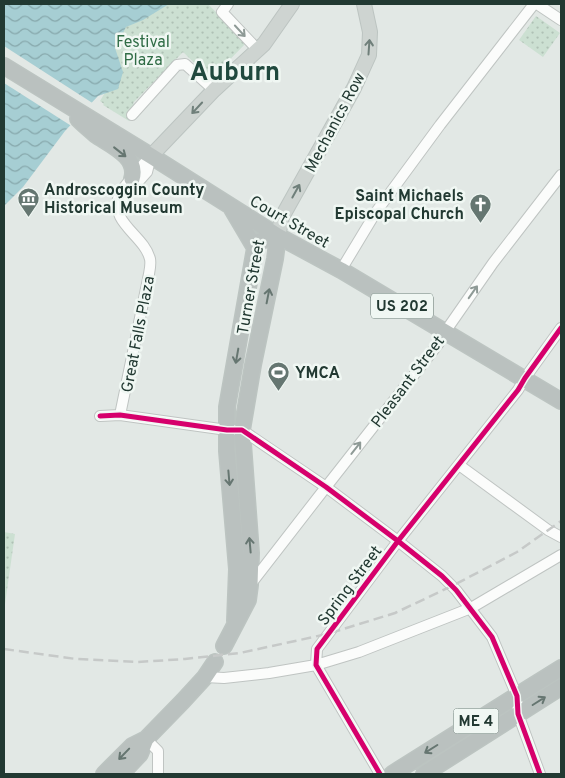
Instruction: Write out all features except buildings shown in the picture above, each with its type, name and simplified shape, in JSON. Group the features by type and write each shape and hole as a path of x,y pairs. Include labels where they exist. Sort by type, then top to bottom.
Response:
{"highway":[{"name":"Court Street","path":"4,66 60,101 97,129 151,156 278,236 341,270 561,401"},
{"path":"97,129 129,160 133,168 132,179"},
{"path":"230,206 255,248"},
{"name":"Turner Street","path":"224,646 248,600 250,585 251,553 242,430 278,236 260,241 255,248 227,407 227,451 237,569 234,625"},
{"path":"104,774 132,746 146,739 205,677 215,662"},
{"name":"ME 4","path":"392,774 561,668"},
{"name":"ME 4","path":"430,772 561,687"},
{"path":"121,774 140,754 146,739"}],"main road":[{"path":"151,156 214,90 264,44 292,4"},
{"name":"Mechanics Row","path":"278,236 282,217 354,88 368,55 370,32 364,4"}],"street":[{"path":"341,270 376,212 494,55 536,4 561,20"},
{"path":"226,8 258,50"},
{"path":"132,115 177,65 185,64 214,90"},
{"path":"119,202 120,194 151,156"},
{"path":"119,202 125,199 147,172 151,156"},
{"name":"Pleasant Street","path":"250,585 439,343 493,263 561,175"},
{"name":"Great Falls Plaza","path":"119,202 121,219 143,245 150,261 149,274 120,415"},
{"name":"Spring Street","path":"316,665 318,649 327,634 518,390 561,328"},
{"name":"Great Falls Plaza","path":"100,416 120,415 227,430 242,430"},
{"path":"242,430 326,486 398,541 442,576 471,608 492,637 516,696 518,714 540,774"},
{"path":"459,465 548,530 561,537"},
{"path":"205,677 244,677 316,665 359,652 471,608 561,555"},
{"path":"316,665 380,774"},
{"path":"146,739 158,751 158,774"}],"green space":[{"name":"Festival Plaza","path":"159,4 208,4 246,43 211,79 183,52 133,103 140,110 129,121 103,105 100,101 107,89 111,35 129,23 148,16"},
{"path":"536,16 560,33 543,57 519,40"},
{"path":"4,532 15,534 4,611"}],"water":[{"path":"4,4 169,4 143,20 126,27 115,48 123,72 118,89 98,96 65,131 23,187 4,206"}],"pier":[{"path":"4,46 94,104 73,127 4,83"}],"railway":[{"path":"4,649 76,659 138,662 240,653 327,634 395,613 452,586 517,552 561,521"}],"cycle path":[{"path":"380,774 316,665 317,649 398,541 518,390 561,328"},
{"path":"100,416 120,415 227,430 242,430 326,487 442,576 456,590 492,637 517,696 518,714 540,774"}],"place":[{"name":"Androscoggin County Historical Museum","path":"28,217"},
{"name":"Saint Michaels Episcopal Church","path":"480,223"},
{"name":"YMCA","path":"279,391"}],"district":[{"name":"Auburn","path":"235,71"}]}
